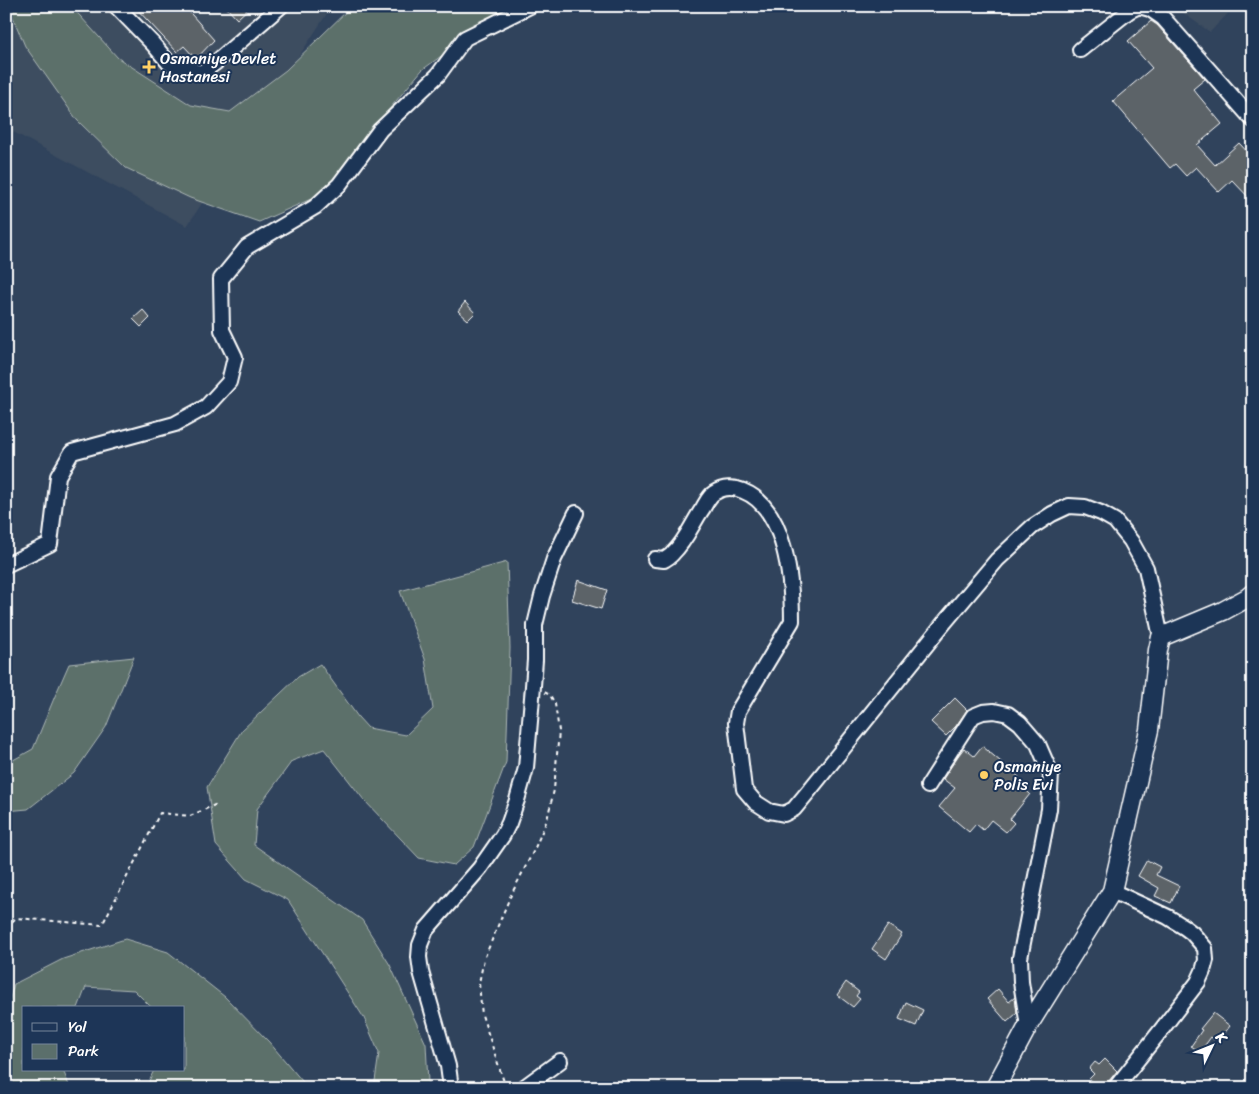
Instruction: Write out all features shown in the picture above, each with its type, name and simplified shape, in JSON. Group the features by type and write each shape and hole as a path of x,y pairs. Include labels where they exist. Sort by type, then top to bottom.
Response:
{"street":[{"path":"116,6 169,63 201,73 281,6"},
{"path":"6,565 50,544 58,476 72,452 175,424 206,406 229,382 235,357 222,330 221,279 247,247 315,207 339,185 380,130 438,75 465,38 530,6"},
{"path":"1080,50 1129,11 1139,6 1150,9 1163,18 1253,120"},
{"path":"655,559 664,560 674,553 712,494 724,488 737,488 751,494 766,509 776,524 786,555 792,621 741,705 736,723 744,789 755,802 769,811 784,814 794,809 996,560 1032,527 1052,514 1070,506 1086,506 1115,521 1131,541 1146,568 1161,637 1149,730 1112,891 1028,1026 995,1088"},
{"path":"451,1088 448,1066 421,972 420,945 426,930 480,868 509,824 526,768 535,660 535,625 554,559 576,513"},
{"path":"1161,637 1223,611 1253,593"},
{"path":"928,786 973,716 983,712 994,711 1008,714 1020,723 1038,744 1051,774 1049,809 1020,958 1021,982 1028,1026"},
{"path":"1112,891 1168,917 1184,927 1205,948 1206,960 1198,982 1115,1088"},
{"path":"523,1088 560,1061"}],"path":[{"path":"506,1088 482,1015 479,983 484,959 510,898 547,820 554,790 559,731 555,704 550,695 533,686"},
{"path":"6,927 16,918 102,925 160,813 190,816 217,804"}],"shaded area":[{"name":"Osmaniye Devlet Hastanesi","path":"6,6 332,6 187,226 6,128"},
{"path":"1173,6 1235,6 1210,32"}],"green space":[{"path":"7,6 71,6 118,58 191,105 230,112 286,70 352,6 510,6 422,70 370,132 329,191 259,222 190,198 126,168 77,120 25,46"},
{"path":"507,562 510,648 506,762 474,847 454,865 419,858 364,800 324,749 292,761 257,809 254,845 362,920 390,965 426,1044 428,1088 374,1088 379,1053 364,1018 288,900 246,879 216,845 207,787 242,730 298,677 320,664 368,728 406,735 433,709 425,659 400,591"},
{"path":"134,657 106,727 74,773 28,809 6,811 6,764 33,749 69,664"},
{"path":"125,939 168,952 225,997 269,1042 308,1088 151,1088 149,1081 153,1072 185,1072 185,1006 150,1006 134,990 86,987 79,1006 22,1006 22,1072 64,1072 70,1088 6,1088 6,1012 14,984 63,959"}],"building":[{"name":"Osmaniye Devlet Hastanesi","path":"134,6 184,6 214,40 196,59 184,46 177,52"},
{"name":"Osmaniye Devlet Hastanesi","path":"225,6 251,6 237,19"},
{"path":"1151,21 1157,25 1205,79 1193,89 1222,124 1197,145 1215,165 1239,143 1253,158 1253,202 1232,180 1219,192 1196,167 1186,176 1175,164 1170,168 1113,101 1152,68 1128,41"},
{"path":"465,302 475,313 468,320 458,311"},
{"path":"143,310 150,318 141,327 133,319"},
{"path":"578,580 607,590 601,609 572,600"},
{"path":"955,698 967,710 946,736 931,722"},
{"path":"982,746 1019,777 1016,781 1030,794 1010,819 1014,823 1006,832 991,820 983,830 976,824 969,832 939,807 955,788 943,779 958,756 964,748 974,756"},
{"path":"1147,860 1160,867 1156,875 1179,886 1171,903 1155,896 1159,888 1138,876"},
{"path":"888,925 902,934 886,959 872,949"},
{"path":"846,982 859,992 856,996 860,999 853,1007 837,995"},
{"path":"998,989 1009,1002 1015,997 1017,1013 1007,1022 987,999"},
{"path":"906,1002 923,1010 916,1026 899,1019"},
{"path":"1213,1013 1230,1026 1217,1043 1211,1037 1200,1052 1191,1046 1202,1030 1200,1029"},
{"path":"1105,1059 1117,1071 1103,1088 1098,1088 1089,1079 1094,1074 1089,1069 1095,1062 1099,1065"}],"place":[{"name":"Osmaniye Devlet Hastanesi","path":"149,67"},
{"name":"Osmaniye Polis Evi","path":"984,775"}]}
